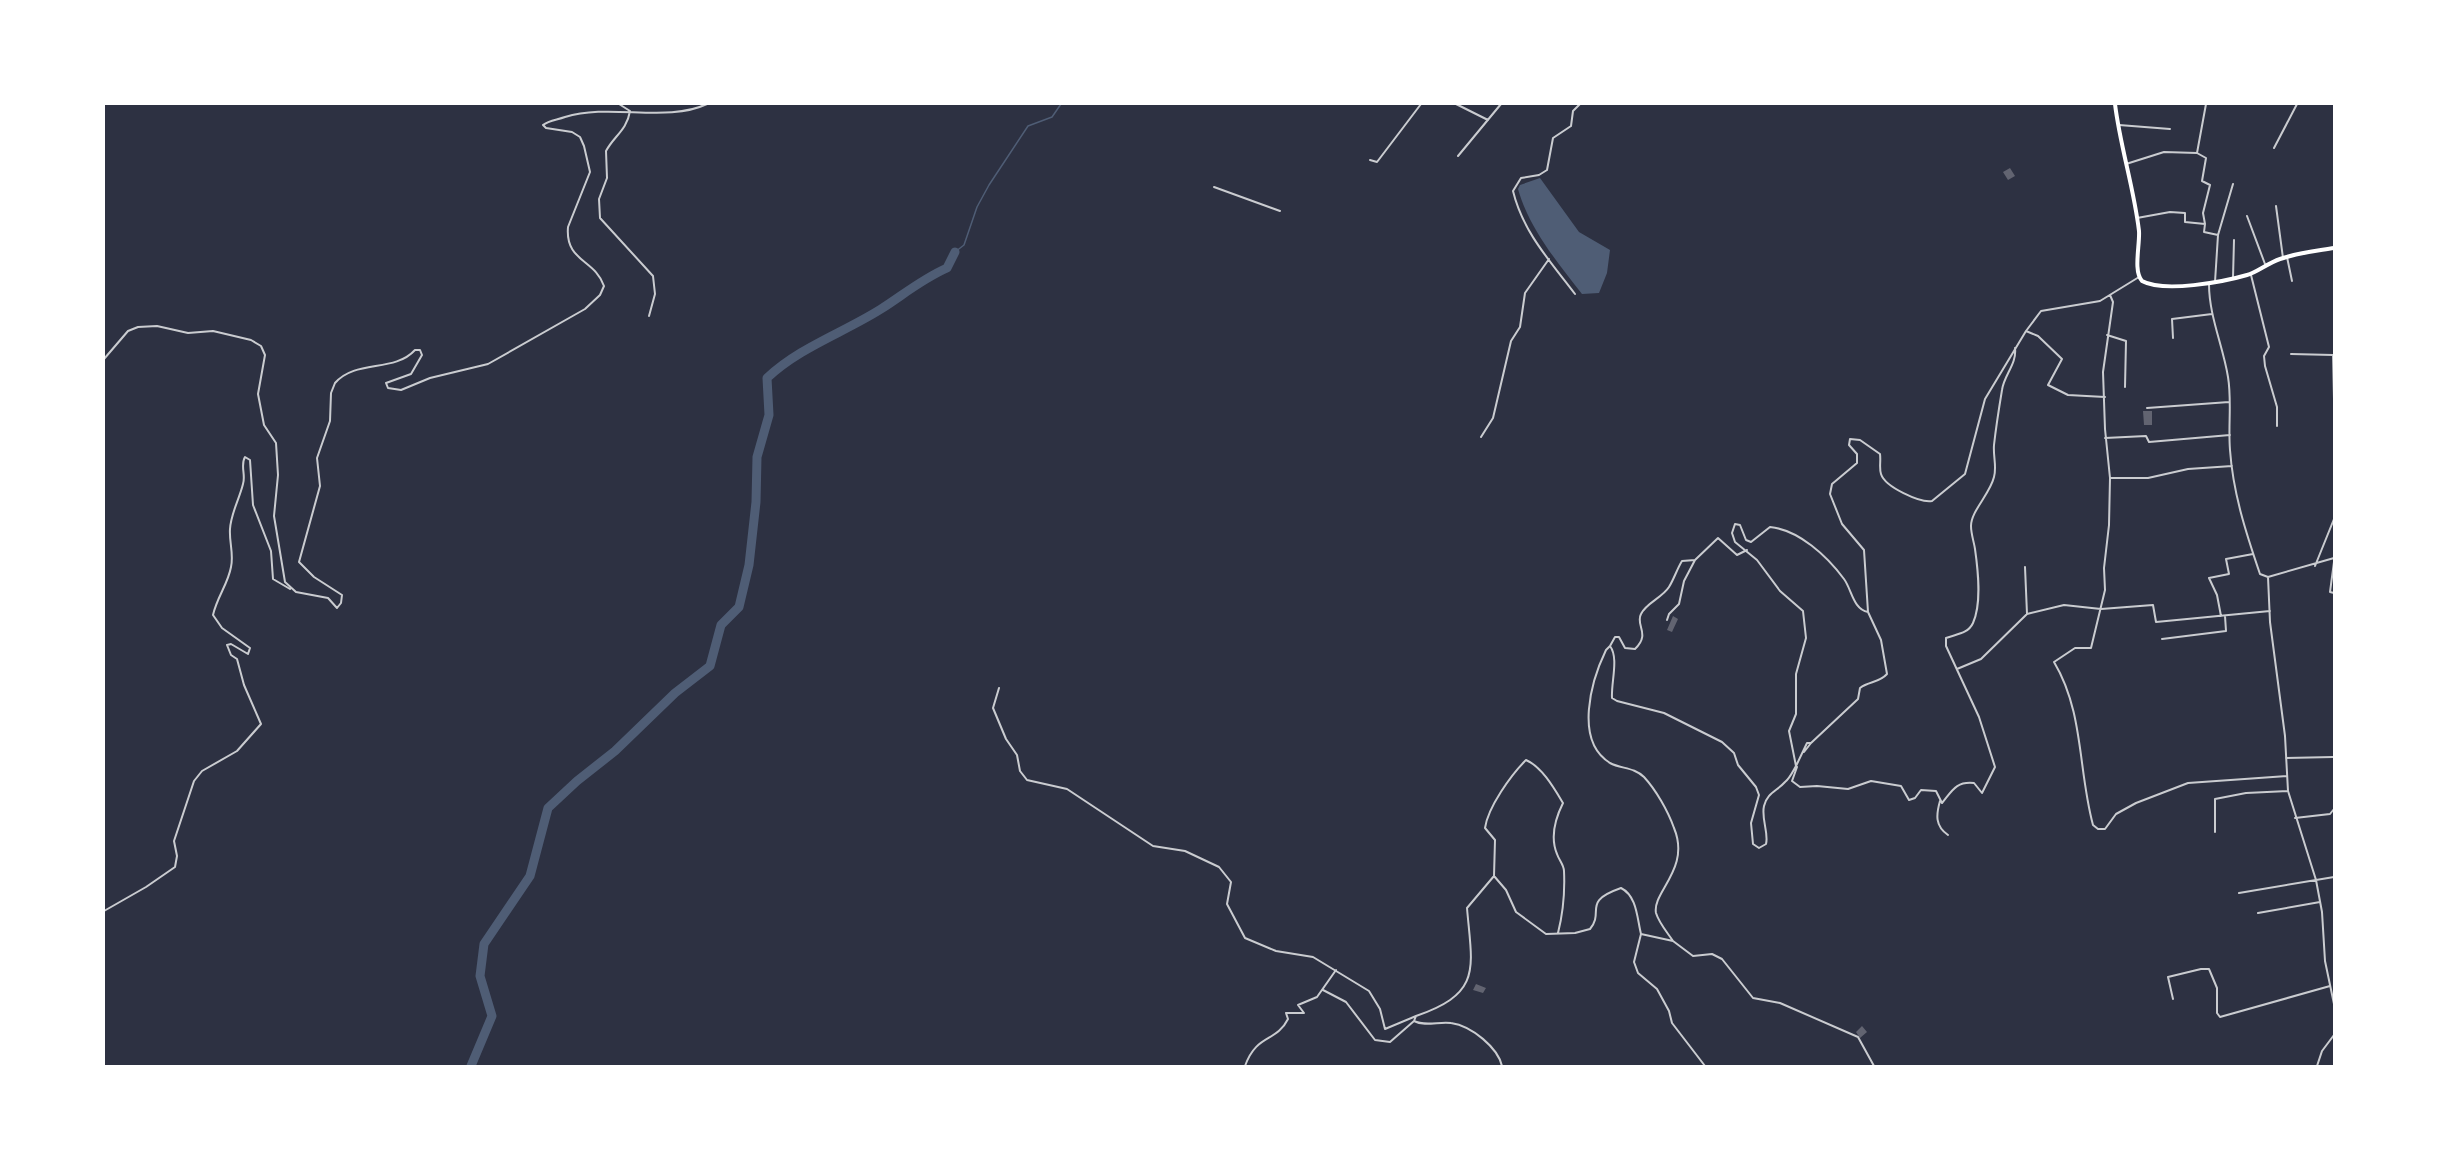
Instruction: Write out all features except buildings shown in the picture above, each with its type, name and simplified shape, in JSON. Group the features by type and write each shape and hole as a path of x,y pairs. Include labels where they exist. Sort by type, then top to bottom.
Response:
{"main road":[{"path":"2115,104 2138,218 2139,277 2148,285 2215,282 2250,274 2265,264 2285,257 2334,248"}],"street":[{"path":"619,104 630,111"},
{"path":"104,911 175,867 177,856 174,841 194,781 202,771 237,751 261,724 244,685 237,658 231,656 227,645 231,644 248,654 250,648 222,628 213,615 217,599 228,579 232,564 230,527 235,502 243,485 242,462 245,457 250,460 253,506 271,551 273,579 286,589 324,596 335,607 341,603 339,593 314,577 299,562 321,486 317,453 330,421 331,393 334,383 359,370 402,361 415,350 420,350 422,355 411,374 401,380 388,380 386,383 388,388 401,390 438,375 488,364 585,309 600,295 604,286 594,271 574,255 567,237 568,228 590,172 580,137 572,132 546,128 543,125 576,113 678,112 693,110 707,104"},
{"path":"1370,160 1377,162 1421,104"},
{"path":"1456,104 1488,120"},
{"path":"1458,156 1501,104"},
{"path":"1575,294 1525,226 1513,190 1521,178 1539,176 1547,170 1553,138 1571,126 1572,113 1580,104"},
{"path":"2197,153 2206,104"},
{"path":"2274,148 2297,104"},
{"path":"630,111 623,131 606,151 607,178 599,199 600,218 653,276 655,294 649,316"},
{"path":"2119,125 2170,129"},
{"path":"2126,164 2164,152 2197,153 2206,158 2202,181 2210,185 2203,213 2204,232 2218,235"},
{"path":"2215,282 2218,235 2233,184"},
{"path":"1214,188 1280,211"},
{"path":"2276,206 2285,257 2292,281"},
{"path":"2138,218 2180,213 2186,214 2185,222 2205,224"},
{"path":"2247,216 2265,264"},
{"path":"2233,278 2234,240"},
{"path":"1481,437 1493,418 1511,341 1520,327 1525,293 1549,259"},
{"path":"2250,274 2269,347 2264,356 2265,366 2277,407 2277,426"},
{"path":"1948,835 1940,828 1937,821 1940,801 1936,791 1921,790 1915,798 1909,800 1901,786 1871,780 1848,789 1817,786 1800,788 1792,781 1802,754 1811,743 1858,699 1860,688 1865,684 1880,682 1887,674 1881,640 1868,612 1864,549 1842,524 1830,494 1832,484 1857,463 1857,454 1849,445 1850,439 1860,440 1880,454 1880,472 1888,483 1916,500 1932,501 1965,474 1985,399 2040,311 2100,301 2139,277"},
{"path":"2208,283 2212,314 2224,351 2229,402 2230,450 2238,506 2260,574 2268,576 2334,560 2330,592 2334,593"},
{"path":"2110,295 2113,302 2103,372 2105,438 2110,478 2109,525 2101,609 2091,648 2075,648 2054,662 2066,682 2075,712 2084,766 2083,779 2093,825 2098,829 2105,829 2116,814 2136,803 2188,783 2287,776"},
{"path":"2173,338 2172,319 2212,314"},
{"path":"104,359 128,331 138,327 157,326 188,333 213,331 255,341 262,348 264,359 258,394 264,425 276,444 278,475 274,523 285,582 290,589"},
{"path":"2026,331 2038,336 2062,359 2048,385 2068,395 2105,397"},
{"path":"2107,335 2126,341 2125,387"},
{"path":"1940,801 1942,802 1954,786 1966,782 1974,783 1982,793 1995,767 1981,720 1946,646 1946,638 1966,631 1975,620 1978,592 1976,552 1971,526 1973,514 1987,498 1994,478 1996,466 1994,445 2002,388 2007,371 2016,356 2015,348"},
{"path":"2291,354 2332,355 2334,399"},
{"path":"2147,408 2229,402"},
{"path":"2105,438 2146,436 2149,442 2164,442 2231,435"},
{"path":"2110,478 2148,478 2188,470 2233,466"},
{"path":"2316,566 2334,519"},
{"path":"1796,766 1789,731 1796,714 1796,674 1806,638 1803,611 1780,591 1747,550 1733,538 1733,528 1736,523 1746,540 1751,542 1770,526 1793,532 1838,572 1849,588 1855,603 1868,612"},
{"path":"1667,620 1669,614 1679,604 1684,581 1695,560 1718,538 1737,555 1747,550"},
{"path":"2221,616 2214,585 2209,578 2229,574 2226,559 2253,554"},
{"path":"1695,560 1682,561 1669,587 1654,603 1642,610 1639,618 1643,635 1638,646 1635,649 1625,648 1619,637 1616,637 1610,646 1600,663 1589,707 1590,738 1594,747 1611,764 1632,770 1644,777 1673,825 1678,846 1675,870 1657,903 1656,912 1673,940 1693,956 1712,954 1722,959 1753,998 1780,1003 1858,1037 1874,1066"},
{"path":"2025,567 2027,614"},
{"path":"2268,576 2288,791 2316,880 2325,961 2334,1004"},
{"path":"1957,669 1981,659 2027,614 2064,605 2101,609 2152,604 2156,622 2270,611"},
{"path":"2162,639 2226,631 2225,616"},
{"path":"1610,646 1615,660 1611,681 1612,698 1634,707 1664,713 1693,726 1722,742 1734,753 1738,765 1756,787 1759,795 1751,823 1753,844 1759,848 1766,844 1767,839 1763,826 1764,806 1771,792 1785,783 1807,742 1811,743"},
{"path":"999,688 993,708 1006,739 1017,755 1020,771 1027,780 1067,789 1153,846 1185,851 1219,867 1231,882 1227,904 1245,938 1276,951 1313,957 1369,991 1380,1009 1385,1029 1454,1000 1472,972 1467,908 1494,876 1495,840 1485,828 1487,816 1496,804 1504,786 1526,760 1534,764 1563,803 1556,818 1553,834 1556,852 1565,869 1563,913 1558,934"},
{"path":"2286,758 2333,757"},
{"path":"2215,832 2215,799 2246,793 2288,791"},
{"path":"2295,818 2330,814 2334,809"},
{"path":"1494,876 1506,890 1516,912 1546,934 1575,933 1590,929 1595,920 1595,907 1599,900 1621,888 1630,892 1641,934 1634,962 1638,973 1657,989 1669,1011 1672,1023 1705,1066"},
{"path":"2239,893 2334,877"},
{"path":"2258,913 2320,902"},
{"path":"1641,934 1673,940"},
{"path":"2173,999 2168,977 2200,969 2209,969 2215,981 2217,1013 2220,1017 2330,986"},
{"path":"1245,1066 1251,1051 1266,1037 1283,1029 1288,1018 1286,1013 1304,1013 1298,1005 1314,999 1336,970"},
{"path":"1323,990 1346,1002 1375,1040 1381,1042 1390,1042 1414,1022 1416,1016"},
{"path":"1414,1022 1419,1024 1452,1023 1464,1027 1494,1048 1500,1055 1502,1066"},
{"path":"2317,1066 2322,1051 2334,1035"}],"water":[{"path":"1540,178 1579,232 1610,250 1607,273 1599,293 1582,294 1536,231 1518,189 1520,185"}],"waterway":[{"path":"955,252 964,245 977,207 1028,126 1052,117 1061,104"},
{"path":"471,1066 492,1016 480,976 484,944 530,876 548,808 615,751 675,693 710,666 721,625 739,607 749,565 756,502 757,457 769,415 767,378 793,358 867,318 921,282 947,268 955,252"}]}
